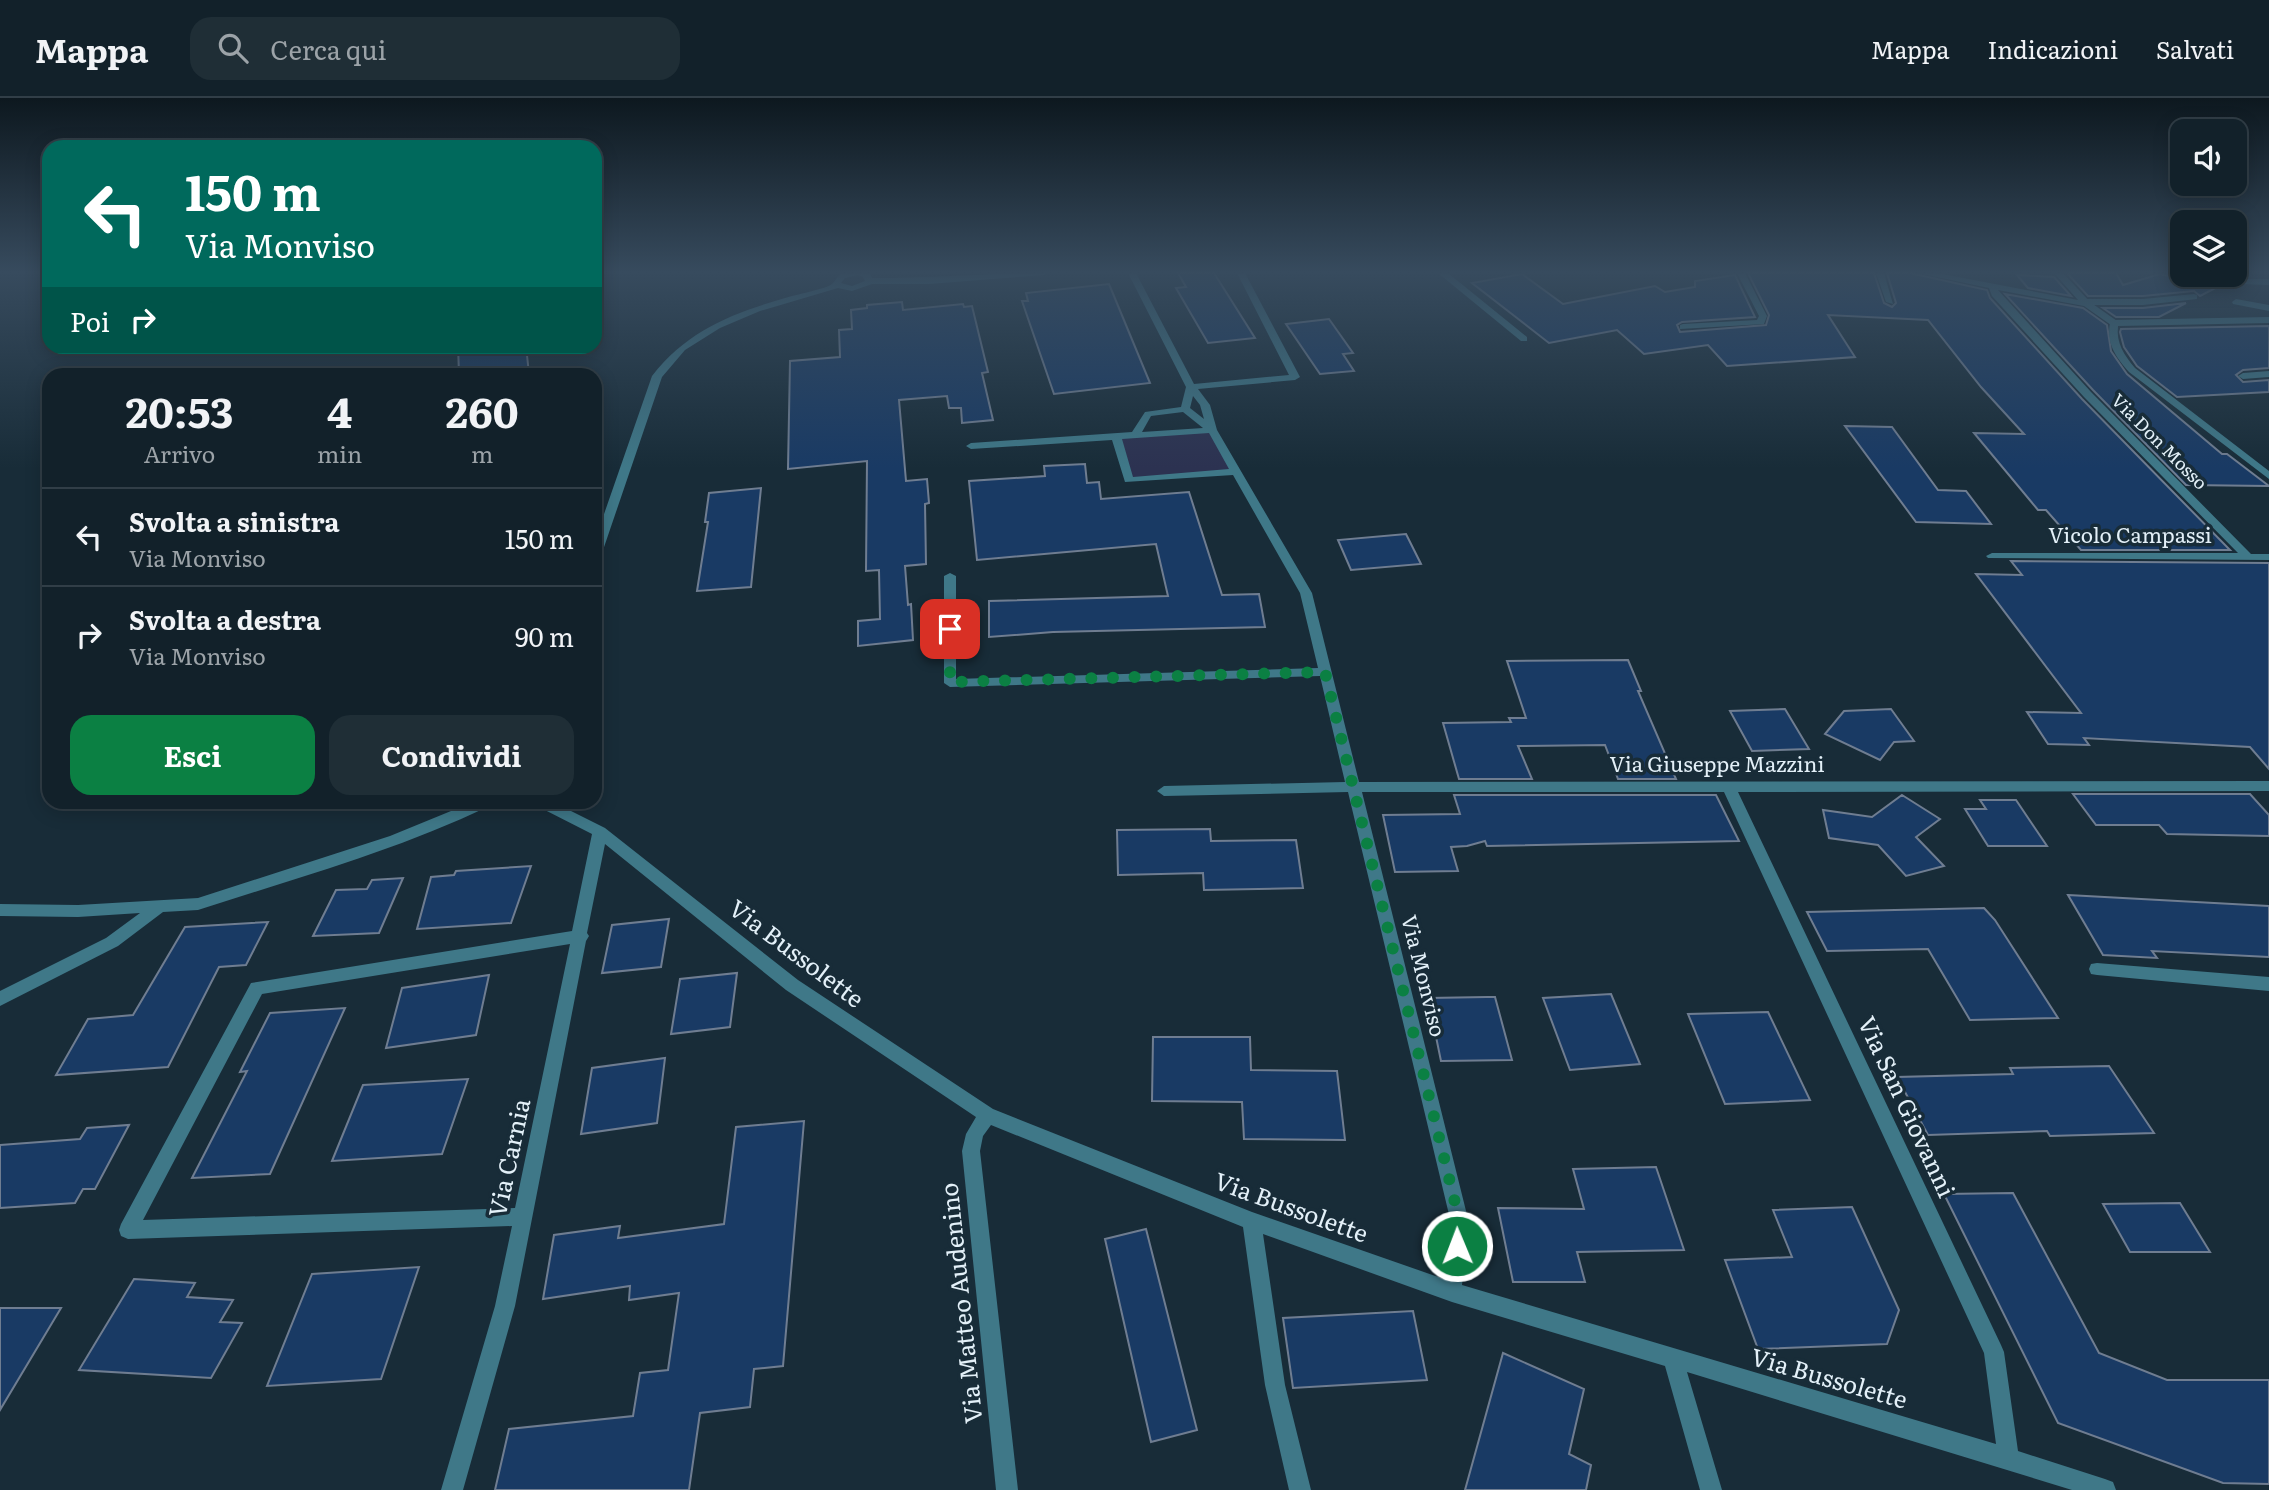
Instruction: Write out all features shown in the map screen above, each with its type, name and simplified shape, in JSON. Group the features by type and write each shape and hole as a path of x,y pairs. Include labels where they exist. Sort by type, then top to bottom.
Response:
{"street":[{"path":"602,536 657,376 676,355 698,338"},
{"path":"1166,338 1191,387 1205,405 1212,430"},
{"path":"1191,387 1295,377 1275,338"},
{"name":"Via Don Mosso","path":"2035,338 2247,556"},
{"path":"2112,338 2117,352 2132,370 2269,476"},
{"path":"2243,376 2269,374"},
{"path":"1185,409 1191,387"},
{"path":"1135,435 1149,414 1185,409 1212,430"},
{"path":"971,446 1212,430"},
{"name":"Via Monviso","path":"1212,430 1306,593 1460,1223 1452,1292"},
{"path":"1116,436 1129,481 1236,472"},
{"name":"Vicolo Campassi","path":"1992,556 2269,557"},
{"path":"950,576 950,682 1325,672"},
{"name":"Via Giuseppe Mazzini","path":"1164,791 1728,785 2269,786"},
{"name":"Via San Giovanni","path":"1728,785 1994,1352 2008,1458"},
{"path":"0,910 158,908 198,904 396,840 468,809"},
{"name":"Via Bussolette","path":"556,809 600,832 792,985 987,1115 1252,1221 1452,1292 2008,1458 2105,1490"},
{"name":"Via Carnia","path":"452,1490 505,1306 600,832"},
{"path":"0,999 112,942 158,908"},
{"path":"523,1217 128,1230 257,988 581,936"},
{"path":"2097,968 2269,984"},
{"name":"Via Matteo Audenino","path":"987,1115 975,1134 971,1151 1007,1490"},
{"path":"1252,1221 1275,1385 1300,1490"},
{"path":"1673,1359 1711,1490"}],"shaded area":[{"path":"1212,430 1236,472 1129,480 1116,436"}],"building":[{"path":"839,338 980,338 988,372 982,373 993,420 962,423 961,408 949,408 947,396 899,400 906,481 927,479 929,503 925,504 926,564 905,566 913,640 858,646 858,621 880,619 879,570 866,571 867,461 788,469 790,361 840,357"},
{"path":"1035,338 1131,338 1150,383 1054,394"},
{"path":"1205,338 1255,338 1208,343"},
{"path":"1295,338 1342,338 1353,353 1343,354 1354,371 1320,374"},
{"path":"1543,338 1575,338 1549,343"},
{"path":"1626,338 1843,338 1855,357 1727,366 1708,345 1644,354"},
{"path":"1942,338 2026,338 2082,399 2230,550 2081,550 2046,510 2038,510 1974,433 2024,434 1981,387"},
{"path":"2045,338 2109,338 2111,351 2127,374 2222,454 2227,454 2269,486 2186,485"},
{"path":"2122,338 2269,338 2269,368 2243,370 2236,375 2243,382 2269,380 2269,392 2177,397 2137,366 2124,347"},
{"path":"458,354 527,354 528,368 459,368"},
{"path":"1845,426 1892,427 1938,490 1966,491 1991,524 1916,522"},
{"path":"1085,464 1087,483 1099,482 1101,499 1189,492 1222,595 1259,594 1265,627 1053,632 989,637 989,601 1168,596 1156,544 977,560 969,481 1045,476 1044,466"},
{"path":"761,488 751,587 697,591 708,522 705,522 709,493"},
{"path":"1406,534 1421,564 1351,570 1338,540"},
{"path":"2011,561 2269,563 2269,769 2250,747 2084,738 2089,745 2048,744 2027,712 2081,713 1976,574 2022,575"},
{"path":"1628,660 1641,691 1638,691 1676,779 1618,779 1605,745 1518,746 1532,779 1459,779 1443,723 1511,722 1509,718 1526,718 1507,661"},
{"path":"1785,709 1809,749 1752,751 1730,711"},
{"path":"1891,709 1914,741 1894,742 1880,760 1825,734 1844,711"},
{"path":"2073,794 2250,794 2269,815 2269,836 2167,834 2159,825 2096,825"},
{"path":"1454,795 1716,795 1739,841 1487,846 1485,841 1451,847 1458,871 1395,872 1383,815 1460,814"},
{"path":"1902,795 1940,819 1916,837 1944,866 1906,876 1878,845 1829,838 1823,810 1872,817"},
{"path":"1980,800 2016,800 2047,846 1988,846 1965,809 1986,809"},
{"path":"1210,829 1211,841 1296,840 1303,888 1204,890 1203,873 1118,875 1117,830"},
{"path":"531,866 511,923 417,929 431,877 454,875 456,871"},
{"path":"403,878 379,933 313,936 336,890 367,889 372,880"},
{"path":"2068,895 2269,906 2269,957 2152,951 2157,958 2103,955"},
{"path":"1984,908 1995,920 2058,1018 1970,1020 1928,949 1827,951 1807,912"},
{"path":"669,919 661,967 602,973 612,925"},
{"path":"268,922 246,965 219,967 168,1067 56,1075 88,1019 133,1015 185,927"},
{"path":"737,973 730,1027 671,1034 680,979"},
{"path":"489,975 476,1035 386,1048 402,988"},
{"path":"1611,994 1640,1064 1570,1070 1543,998"},
{"path":"1495,997 1512,1060 1441,1061 1428,998"},
{"path":"345,1008 270,1174 192,1178 247,1071 240,1072 270,1013"},
{"path":"1768,1012 1810,1100 1725,1104 1688,1014"},
{"path":"1153,1037 1250,1037 1251,1070 1337,1071 1345,1140 1244,1139 1242,1102 1152,1101"},
{"path":"665,1058 657,1123 581,1134 592,1068"},
{"path":"2109,1066 2154,1133 2050,1136 2047,1131 1928,1135 1897,1077 2013,1074 2010,1068"},
{"path":"468,1079 442,1154 332,1161 363,1085"},
{"path":"804,1121 783,1366 754,1369 750,1407 700,1413 689,1490 495,1490 509,1429 633,1416 640,1373 668,1370 679,1293 629,1300 630,1286 543,1299 554,1235 620,1226 618,1238 724,1224 736,1127"},
{"path":"129,1125 95,1189 83,1189 75,1203 0,1208 0,1145 80,1139 87,1128"},
{"path":"1656,1167 1684,1250 1577,1252 1585,1282 1513,1282 1498,1208 1584,1209 1573,1169"},
{"path":"2013,1193 2099,1353 2167,1380 2269,1380 2269,1484 2223,1483 2058,1423 1944,1194"},
{"path":"2180,1203 2210,1252 2130,1252 2103,1204"},
{"path":"1852,1207 1899,1310 1887,1344 1758,1349 1725,1260 1792,1257 1773,1210"},
{"path":"1146,1229 1197,1430 1151,1442 1105,1239"},
{"path":"419,1267 381,1379 267,1386 312,1274"},
{"path":"134,1279 195,1283 187,1297 233,1300 220,1322 242,1323 211,1378 79,1370"},
{"path":"0,1308 61,1308 0,1410"},
{"path":"1413,1311 1427,1380 1293,1388 1283,1318"},
{"path":"1503,1353 1584,1389 1569,1454 1591,1465 1586,1490 1465,1490"}],"route":[{"path":"950,629 950,682 1325,672 1460,1223 1457,1246"}]}
